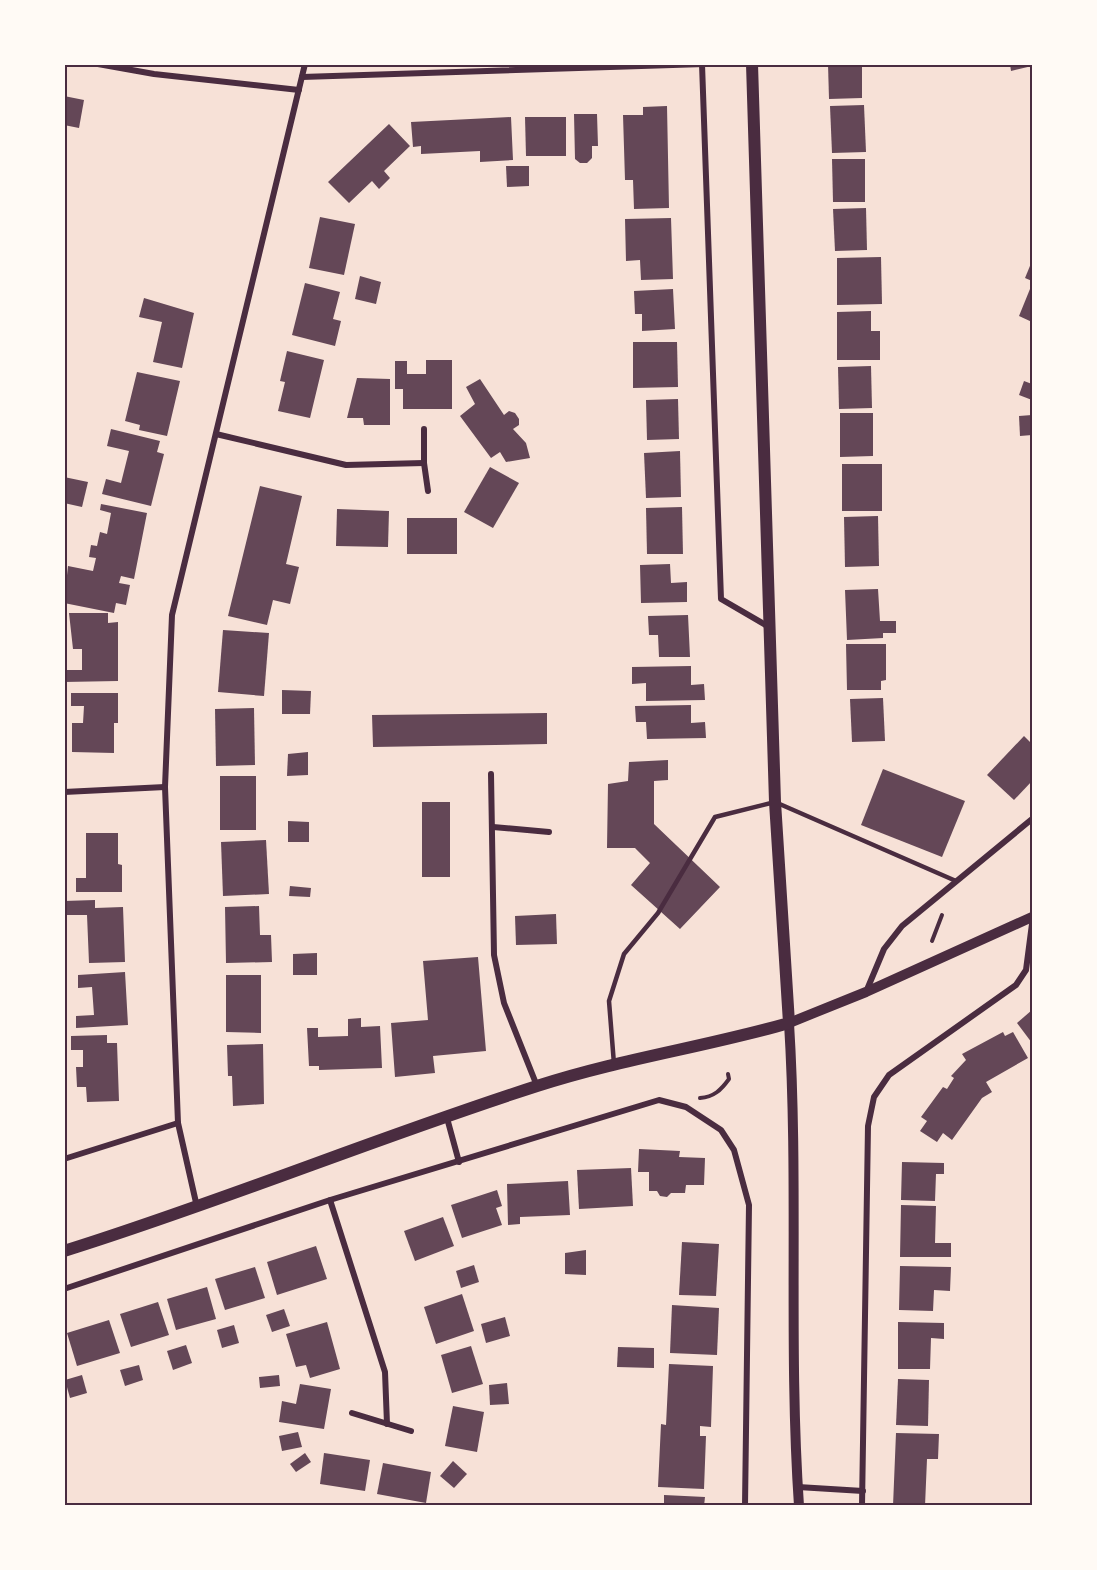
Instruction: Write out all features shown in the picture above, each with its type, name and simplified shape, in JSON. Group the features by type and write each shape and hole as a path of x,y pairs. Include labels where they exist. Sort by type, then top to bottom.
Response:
{"main road":[{"path":"64,1251 197,1207 537,1086 614,1064 721,1042 789,1023 775,802 752,64"}],"street":[{"path":"98,64 153,74 299,90"},
{"path":"197,1207 178,1123 165,787 172,615 305,64"},
{"path":"302,77 703,65 721,599 770,627"},
{"path":"424,429 424,464 428,491"},
{"path":"216,434 346,465 424,464"},
{"path":"491,774 494,955 504,1003 537,1086"},
{"path":"64,792 165,787"},
{"path":"866,992 884,949 902,926 1032,819"},
{"path":"493,827 549,832"},
{"path":"799,1506 794,1340 794,1103 789,1023 866,992 1032,917"},
{"path":"862,1506 868,1126 874,1097 889,1075 1016,985 1026,970 1032,924"},
{"path":"64,1289 330,1200 659,1100 675,1103 720,1130 734,1150 749,1205 745,1506"},
{"path":"447,1118 459,1162"},
{"path":"64,1159 178,1123"},
{"path":"330,1200 385,1372 387,1424"},
{"path":"352,1413 411,1431"},
{"path":"798,1487 863,1491"}],"lane":[{"path":"614,1064 609,1001 624,954 658,913 715,817 775,802 956,881"}],"path":[{"path":"675,1103 677,1097 714,1095 729,1080 728,1074"}],"building":[{"path":"828,64 862,64 862,98 829,99"},
{"path":"1010,64 1032,64 1032,66 1011,71"},
{"path":"64,96 84,100 79,128 64,125"},
{"path":"864,105 866,152 832,153 830,106"},
{"path":"667,106 669,208 634,209 633,180 625,180 623,115 643,115 643,107"},
{"path":"574,114 597,114 598,146 592,146 592,158 587,163 580,163 575,159"},
{"path":"511,117 513,160 480,162 480,151 421,154 421,146 413,147 411,122"},
{"path":"525,117 566,117 566,156 526,156"},
{"path":"389,124 410,146 384,171 390,178 379,189 372,181 349,203 328,182"},
{"path":"832,159 865,159 865,202 833,202"},
{"path":"506,166 529,166 529,186 507,187"},
{"path":"866,208 867,250 835,251 833,209"},
{"path":"320,217 355,224 344,275 309,268"},
{"path":"671,218 673,279 641,280 640,260 626,261 625,219"},
{"path":"881,257 882,304 837,305 837,258"},
{"path":"1032,261 1032,281 1025,278"},
{"path":"360,276 381,282 376,304 355,299"},
{"path":"305,283 340,292 333,319 341,321 335,346 292,335"},
{"path":"1032,284 1032,322 1019,316"},
{"path":"673,289 675,329 642,331 642,314 635,314 634,291"},
{"path":"144,298 194,313 182,368 153,362 162,322 139,317"},
{"path":"871,311 871,331 880,331 880,360 837,360 837,312"},
{"path":"633,342 677,342 678,387 633,388"},
{"path":"287,351 324,360 310,418 278,411 285,382 280,381"},
{"path":"426,360 452,360 452,409 403,409 403,389 395,389 395,361 407,361 407,374 426,374"},
{"path":"871,366 872,408 839,409 838,367"},
{"path":"137,372 180,381 167,436 139,430 140,425 125,421"},
{"path":"357,378 390,379 390,425 364,425 363,418 347,418"},
{"path":"480,379 504,415 509,411 515,413 519,419 519,425 513,429 526,443 530,458 506,462 500,452 491,458 460,416 475,404 466,387"},
{"path":"1024,381 1032,384 1032,400 1019,395"},
{"path":"678,399 679,439 647,440 646,400"},
{"path":"840,413 873,413 873,456 840,457"},
{"path":"1032,415 1032,435 1020,436 1019,416"},
{"path":"111,429 160,441 157,452 164,454 151,506 102,494 106,479 121,483 129,451 107,446"},
{"path":"680,451 681,497 646,498 644,453"},
{"path":"842,464 882,464 882,511 842,511"},
{"path":"490,467 519,483 493,528 464,512"},
{"path":"64,477 88,482 82,507 64,503"},
{"path":"260,486 302,496 286,564 299,567 290,604 273,600 267,625 228,616"},
{"path":"101,504 147,513 134,579 121,576 119,583 130,585 126,605 116,603 114,613 64,603 68,566 93,571 96,558 89,557 91,545 97,546 100,532 107,534 111,513 100,510"},
{"path":"682,507 683,554 647,554 646,508"},
{"path":"337,509 389,511 388,547 336,546"},
{"path":"878,516 879,566 845,567 844,517"},
{"path":"407,518 457,518 457,554 407,554"},
{"path":"670,564 671,583 687,582 687,602 641,603 640,565"},
{"path":"878,589 880,621 896,621 896,633 883,633 883,638 847,640 845,590"},
{"path":"69,613 108,613 108,623 118,622 118,681 64,682 64,670 82,670 82,649 73,649"},
{"path":"688,615 690,657 659,657 658,635 649,635 648,616"},
{"path":"223,630 269,633 264,696 218,692"},
{"path":"846,644 886,644 886,680 881,681 881,690 847,690"},
{"path":"691,666 691,685 704,684 705,700 646,701 646,683 632,684 632,667"},
{"path":"282,690 311,691 310,714 282,714"},
{"path":"71,693 118,693 118,723 114,723 114,753 72,752 72,723 83,723 84,706 71,706"},
{"path":"883,698 885,741 852,742 850,699"},
{"path":"691,705 691,723 705,722 706,738 647,739 646,722 636,722 635,706"},
{"path":"254,708 255,765 216,766 215,709"},
{"path":"547,713 547,744 373,747 372,715"},
{"path":"1024,736 1032,744 1032,781 1014,800 987,775"},
{"path":"308,752 308,775 287,776 288,754"},
{"path":"668,760 668,780 654,781 654,824 720,887 680,929 631,885 650,863 635,848 607,848 608,784 628,781 629,762"},
{"path":"883,769 965,801 942,857 861,825"},
{"path":"220,776 256,776 256,830 220,830"},
{"path":"422,802 450,802 450,877 422,877"},
{"path":"288,821 309,822 309,842 288,842"},
{"path":"86,833 118,833 118,864 122,865 122,892 76,892 76,878 86,878"},
{"path":"266,840 269,894 223,896 221,842"},
{"path":"290,886 311,888 310,897 289,896"},
{"path":"95,900 95,908 123,907 125,962 89,963 87,915 64,915 64,901"},
{"path":"259,906 260,935 271,935 272,962 226,963 225,907"},
{"path":"556,914 557,944 516,945 515,916"},
{"path":"317,953 317,975 293,975 293,954"},
{"path":"478,957 486,1051 433,1056 435,1073 395,1077 391,1023 428,1020 423,961"},
{"path":"125,972 128,1025 76,1028 76,1016 94,1015 92,987 78,988 78,975"},
{"path":"226,975 261,975 261,1033 226,1032"},
{"path":"1032,1010 1032,1043 1017,1023"},
{"path":"361,1018 361,1027 380,1026 382,1068 319,1070 319,1066 309,1066 307,1028 318,1028 318,1037 348,1036 348,1019"},
{"path":"1003,1032 1005,1036 1013,1032 1028,1058 986,1082 992,1092 982,1098 952,1140 943,1133 937,1142 920,1131 927,1121 921,1117 943,1087 947,1089 954,1078 951,1076 966,1060 962,1054"},
{"path":"107,1035 107,1043 117,1043 119,1101 87,1102 86,1087 77,1087 76,1067 83,1067 83,1050 71,1050 71,1036"},
{"path":"263,1044 264,1104 233,1106 232,1076 228,1076 227,1045"},
{"path":"639,1149 680,1151 679,1157 705,1158 704,1185 686,1185 685,1193 671,1193 667,1197 660,1196 657,1191 649,1191 649,1172 638,1172"},
{"path":"902,1162 944,1163 944,1174 936,1174 935,1201 901,1200"},
{"path":"631,1168 633,1206 579,1209 577,1170"},
{"path":"568,1181 570,1215 520,1217 520,1224 508,1225 507,1184"},
{"path":"497,1190 502,1206 496,1208 502,1225 462,1238 451,1205"},
{"path":"901,1205 936,1206 935,1243 951,1243 951,1257 900,1257"},
{"path":"443,1217 454,1246 415,1261 404,1231"},
{"path":"682,1242 719,1244 716,1296 679,1295"},
{"path":"316,1246 327,1279 277,1295 267,1262"},
{"path":"586,1250 586,1275 565,1274 565,1253"},
{"path":"474,1265 479,1282 461,1288 456,1271"},
{"path":"900,1266 951,1267 950,1291 934,1290 933,1311 899,1310"},
{"path":"255,1267 265,1298 225,1310 215,1279"},
{"path":"207,1287 216,1319 176,1330 167,1299"},
{"path":"462,1294 474,1331 436,1344 424,1307"},
{"path":"158,1302 169,1335 131,1347 120,1314"},
{"path":"672,1305 719,1308 717,1355 670,1353"},
{"path":"284,1309 290,1326 272,1332 266,1315"},
{"path":"505,1317 510,1336 486,1343 481,1324"},
{"path":"109,1320 120,1353 77,1366 67,1333"},
{"path":"327,1322 340,1369 310,1378 306,1365 296,1367 286,1334"},
{"path":"898,1322 944,1323 944,1339 931,1338 930,1369 898,1369"},
{"path":"234,1325 239,1343 222,1348 217,1330"},
{"path":"186,1345 192,1363 173,1370 167,1351"},
{"path":"471,1346 483,1384 452,1393 441,1355"},
{"path":"618,1347 654,1348 654,1368 617,1367"},
{"path":"669,1364 713,1366 711,1427 700,1426 700,1436 706,1436 704,1489 658,1487 661,1424 666,1425"},
{"path":"139,1365 143,1380 125,1386 120,1370"},
{"path":"82,1375 87,1393 70,1398 65,1380"},
{"path":"279,1375 280,1386 260,1388 259,1377"},
{"path":"898,1379 929,1380 928,1426 896,1425"},
{"path":"507,1383 509,1404 490,1405 489,1385"},
{"path":"300,1384 331,1389 324,1429 279,1422 282,1401 296,1404"},
{"path":"453,1406 484,1412 477,1452 445,1446"},
{"path":"298,1432 302,1447 282,1451 279,1436"},
{"path":"896,1433 939,1434 938,1459 927,1459 925,1506 893,1506"},
{"path":"305,1453 311,1462 296,1472 290,1464"},
{"path":"324,1453 370,1460 365,1491 320,1484"},
{"path":"453,1461 467,1474 454,1488 440,1476"},
{"path":"383,1463 431,1472 426,1503 377,1494"},
{"path":"664,1495 705,1497 704,1506 664,1506"}]}
